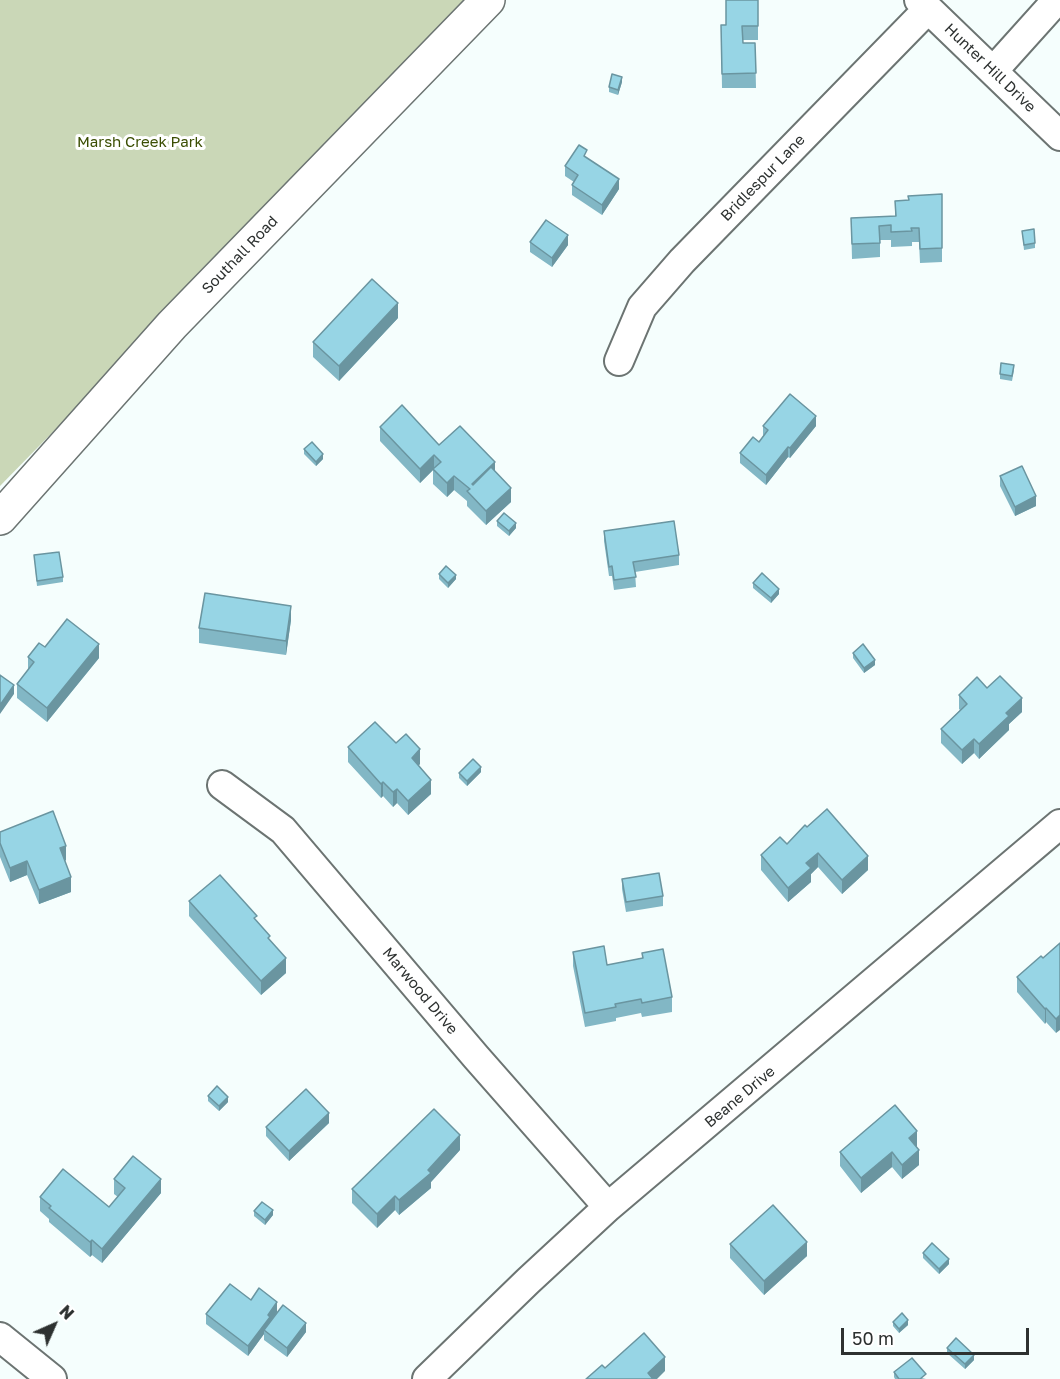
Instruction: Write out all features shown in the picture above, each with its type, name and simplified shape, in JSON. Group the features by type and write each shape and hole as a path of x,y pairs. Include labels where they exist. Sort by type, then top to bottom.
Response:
{"street":[{"name":"Southall Road","path":"0,518 172,325 488,0"},
{"path":"994,70 1057,0"},
{"name":"Hunter Hill Drive","path":"924,5 1060,136"},
{"name":"Bridlespur Lane","path":"619,361 642,307 682,261 924,5"},
{"name":"Marwood Drive","path":"222,785 283,830 468,1048 608,1207"},
{"name":"Beane Drive","path":"427,1379 608,1207 1060,824"},
{"path":"0,1337 52,1379"}],"green space":[{"name":"Marsh Creek Park","path":"0,0 475,0 0,486"}],"building":[{"path":"726,0 758,0 758,26 742,26 743,43 755,43 756,73 722,74 721,25 726,25"},
{"path":"612,74 622,77 618,90 609,87"},
{"path":"579,145 587,150 584,156 619,179 602,205 572,185 578,175 565,166"},
{"path":"942,194 942,248 920,249 919,228 911,228 912,231 891,232 891,225 879,226 880,243 852,244 851,218 896,216 895,201 909,200 908,196"},
{"path":"546,220 568,235 552,258 530,242"},
{"path":"1034,229 1035,243 1024,245 1022,231"},
{"path":"372,279 398,303 339,366 313,342"},
{"path":"1001,363 1014,365 1012,376 1000,374"},
{"path":"790,394 816,416 766,475 740,453 753,437 759,442 768,430 763,426"},
{"path":"402,405 439,445 460,426 495,462 473,485 491,467 511,488 486,511 467,491 470,489 454,476 447,483 433,469 441,462 434,455 420,469 380,427"},
{"path":"312,442 323,454 316,462 304,449"},
{"path":"1022,466 1036,496 1015,507 1000,476"},
{"path":"504,513 516,523 509,531 497,521"},
{"path":"674,521 679,555 633,562 636,577 614,580 612,566 609,567 604,531"},
{"path":"59,552 63,577 37,581 34,555"},
{"path":"446,566 456,575 448,583 439,574"},
{"path":"762,573 779,589 771,598 753,583"},
{"path":"205,593 291,606 286,641 199,628"},
{"path":"67,619 99,644 47,708 17,684 34,662 28,657 39,643 45,647"},
{"path":"863,644 875,660 864,668 853,653"},
{"path":"0,675 14,685 0,705"},
{"path":"1000,676 1022,698 1006,713 1009,716 979,744 974,739 962,750 941,729 967,704 959,695 977,677 987,688"},
{"path":"375,722 396,743 406,734 420,749 412,758 431,780 408,801 397,789 393,792 383,782 381,784 348,747"},
{"path":"473,759 481,767 467,781 459,773"},
{"path":"827,809 868,856 842,880 818,853 806,863 811,868 788,888 761,855 780,837 787,844 805,825 807,827"},
{"path":"53,811 66,846 60,848 71,877 39,890 27,861 10,868 0,843 0,832"},
{"path":"659,873 663,896 626,902 622,879"},
{"path":"220,875 257,916 254,918 286,958 261,981 189,901"},
{"path":"1060,943 1060,1015 1056,1019 1017,977"},
{"path":"604,946 607,965 643,958 642,953 663,949 672,997 642,1003 641,999 585,1013 573,952"},
{"path":"217,1086 228,1097 219,1106 208,1096"},
{"path":"306,1089 329,1113 289,1151 266,1127"},
{"path":"895,1105 917,1131 909,1138 919,1150 902,1165 892,1152 861,1178 840,1152"},
{"path":"434,1109 460,1135 428,1170 431,1173 399,1200 395,1196 377,1214 352,1189"},
{"path":"133,1156 161,1179 102,1249 92,1240 90,1242 49,1208 51,1206 40,1197 63,1169 109,1207 125,1188 114,1179"},
{"path":"262,1202 273,1210 265,1220 254,1211"},
{"path":"773,1205 807,1242 764,1281 730,1244"},
{"path":"932,1243 949,1259 939,1269 923,1253"},
{"path":"230,1284 251,1300 259,1288 277,1302 268,1315 270,1317 248,1346 206,1314"},
{"path":"283,1305 306,1323 287,1348 264,1330"},
{"path":"902,1313 908,1320 899,1329 893,1322"},
{"path":"644,1333 665,1357 648,1373 653,1379 586,1379 602,1365 605,1368"},
{"path":"956,1338 974,1355 965,1364 947,1348"},
{"path":"912,1358 926,1374 920,1379 899,1379 894,1372"}]}
